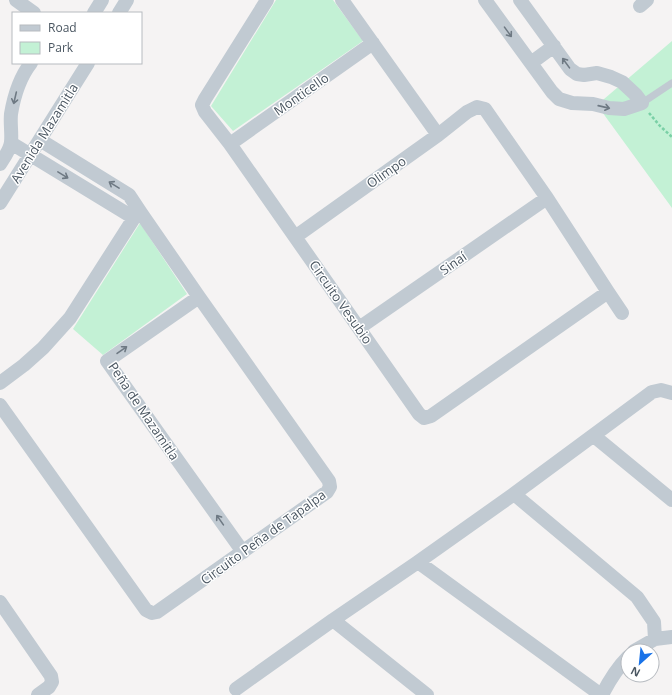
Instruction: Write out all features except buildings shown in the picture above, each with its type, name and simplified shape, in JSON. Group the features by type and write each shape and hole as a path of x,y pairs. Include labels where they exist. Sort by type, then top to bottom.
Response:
{"street":[{"path":"16,0 33,12"},
{"path":"95,12 102,0"},
{"path":"120,12 127,0"},
{"name":"Circuito Vesubio","path":"268,0 202,105 205,112 230,144 419,414 424,418 431,416 608,292"},
{"path":"342,0 438,135"},
{"path":"485,0 552,92 559,99 572,103 593,104 609,108 624,109 642,102 622,82 611,77 597,74 577,74 570,69 520,0"},
{"name":"Monticello","path":"230,144 373,43"},
{"path":"531,63 554,46"},
{"name":"Avenida Mazamitla","path":"0,164 11,144 5,112 30,64"},
{"name":"Avenida Mazamitla","path":"0,203 87,64"},
{"name":"Olimpo","path":"295,237 438,135 467,112 477,107 485,109 547,198"},
{"name":"Circuito Peña de Tapalpa","path":"0,405 146,610 152,614 158,612 243,552 327,492 330,487 329,481 199,297 137,215 129,195 40,140"},
{"name":"Circuito Peña de Tapalpa","path":"11,144 137,215"},
{"path":"547,198 622,312"},
{"name":"Sinaí","path":"359,328 547,198"},
{"path":"0,383 43,348 70,318 137,215"},
{"name":"Peña de Mazamitla","path":"199,297 107,361 243,552"},
{"path":"236,693 333,620 514,494 652,392 661,390 672,393"},
{"path":"594,436 672,500"},
{"path":"514,494 637,597 654,622 655,639"},
{"path":"418,562 602,695 611,678 620,666"},
{"path":"0,602 51,676 52,682 49,687 38,695"},
{"path":"333,620 427,695"},
{"path":"648,643 655,639 672,637"}],"lane":[{"path":"642,102 672,83"}],"path":[{"path":"642,102 660,126 672,137"}],"green space":[{"path":"276,0 333,0 363,41 233,131 211,106"},
{"path":"672,41 672,208 597,105"},
{"path":"140,223 187,294 103,355 73,329"}]}
